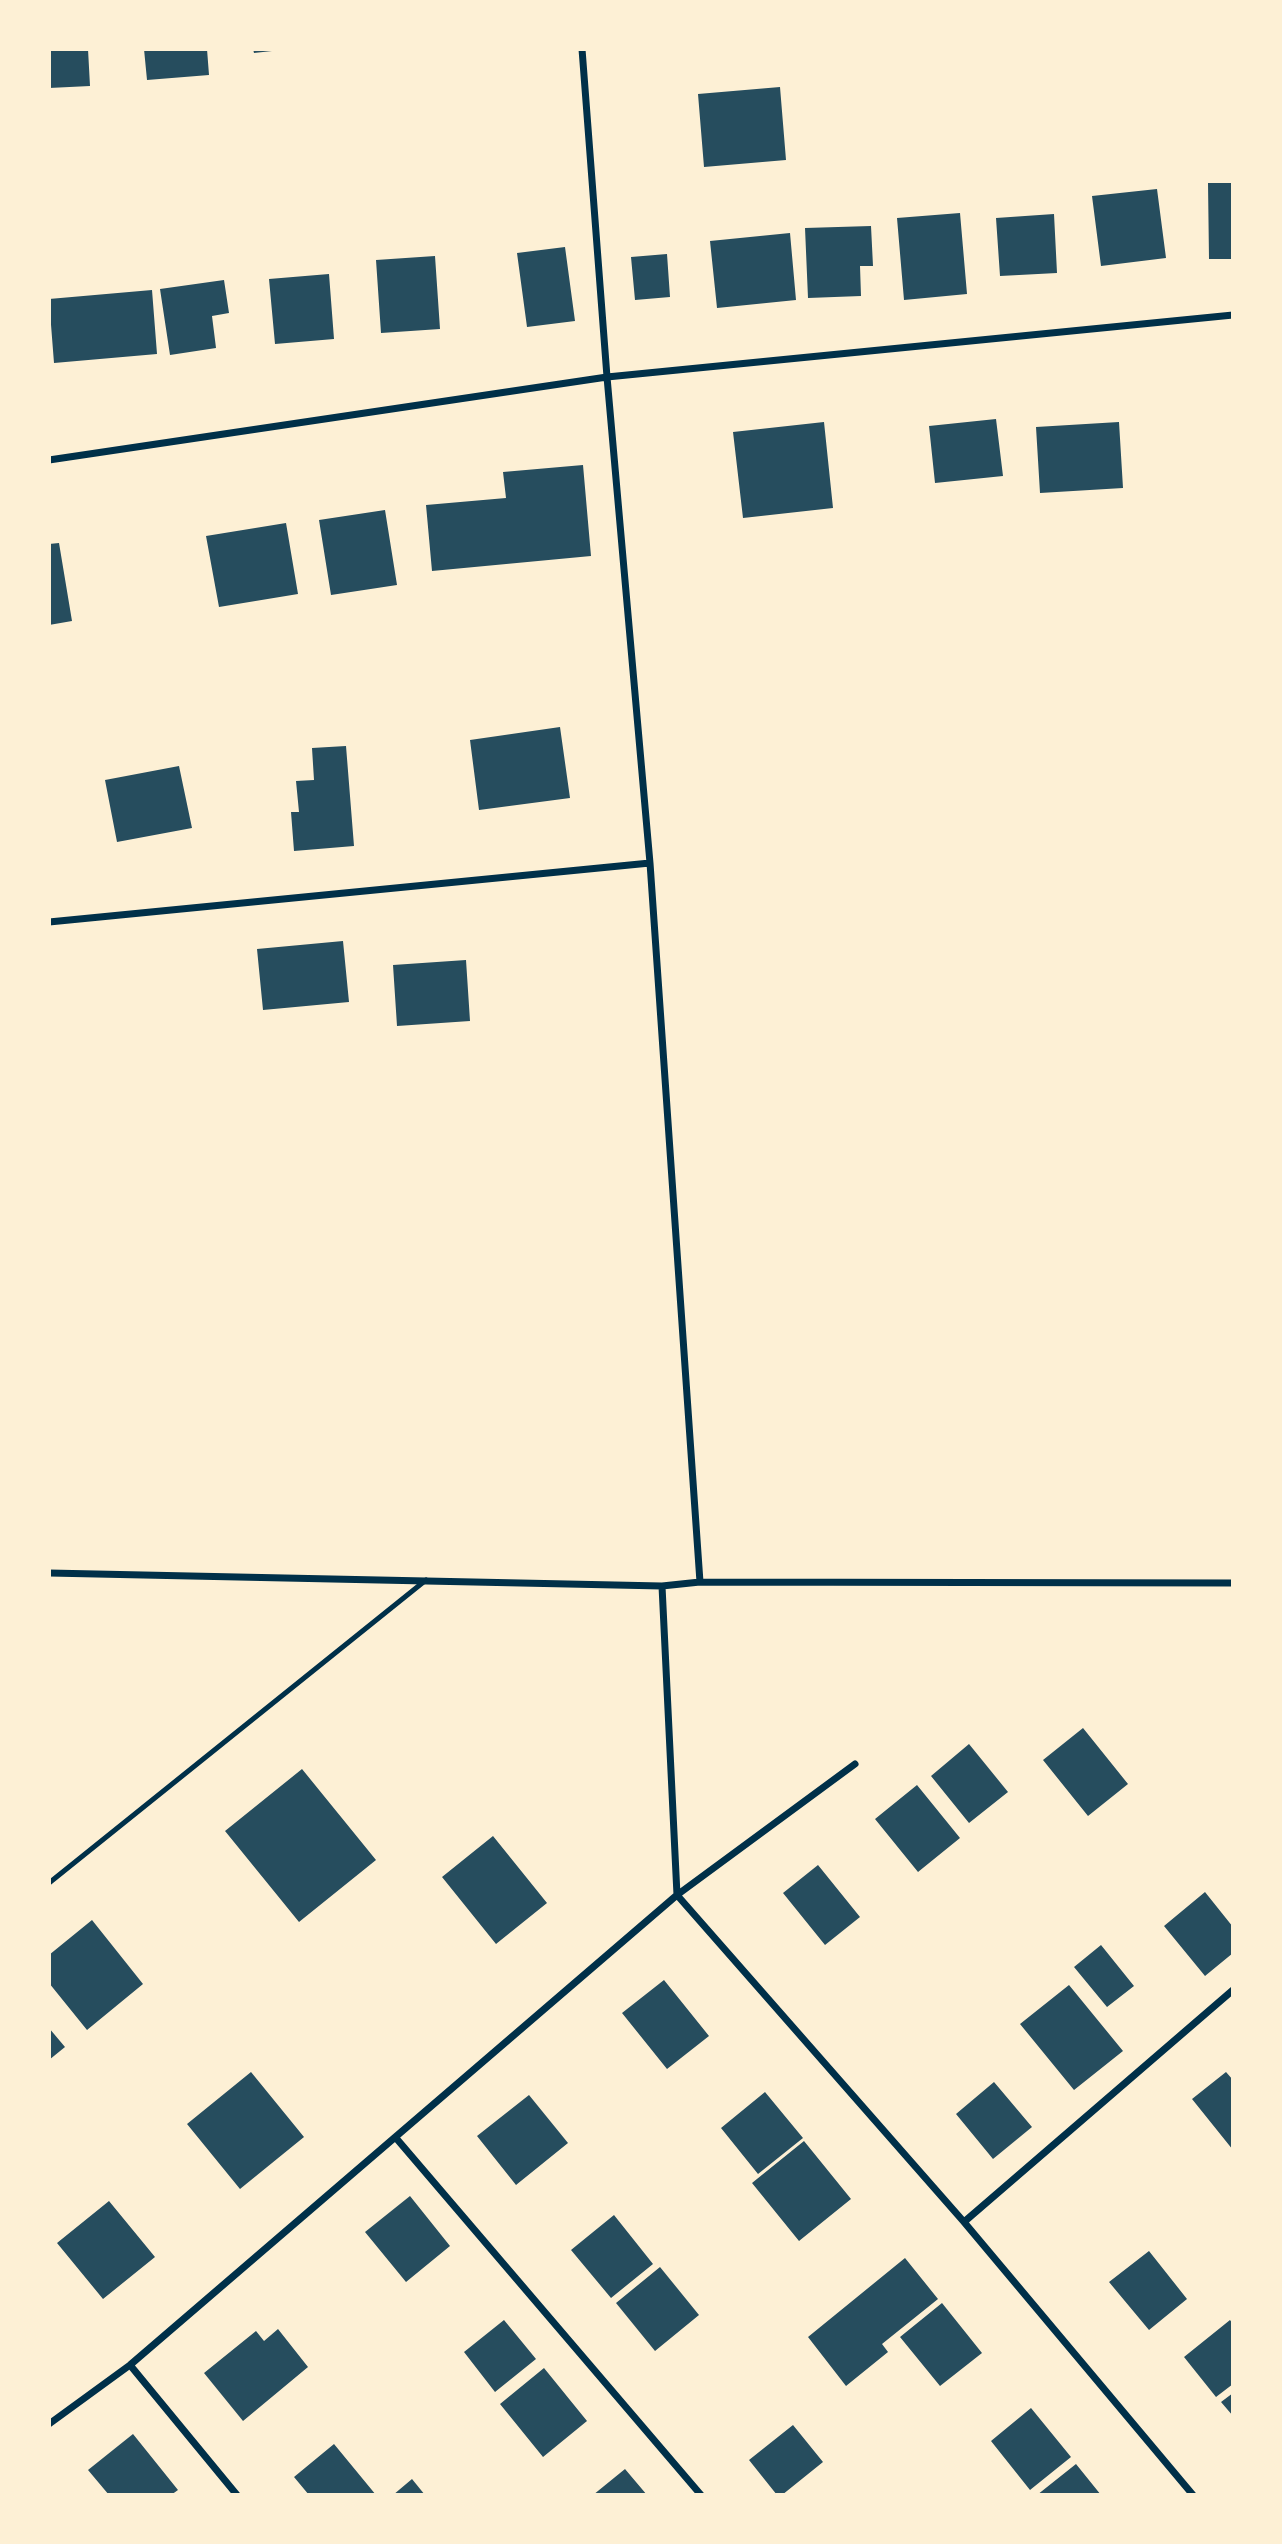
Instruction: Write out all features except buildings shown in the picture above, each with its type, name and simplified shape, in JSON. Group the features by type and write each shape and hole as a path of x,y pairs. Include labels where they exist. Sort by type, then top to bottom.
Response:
{"street":[{"path":"582,49 607,377 650,863 700,1582"},
{"path":"49,460 607,377 1233,315"},
{"path":"49,922 650,863"},
{"path":"49,1573 662,1586 700,1582 1233,1583"},
{"path":"662,1586 677,1895 964,2222 1193,2495"},
{"path":"49,2424 130,2365 677,1895 855,1764"},
{"path":"964,2222 1233,1990"},
{"path":"396,2138 701,2495"},
{"path":"130,2365 237,2495"}],"lane":[{"path":"49,1883 426,1580"}]}
